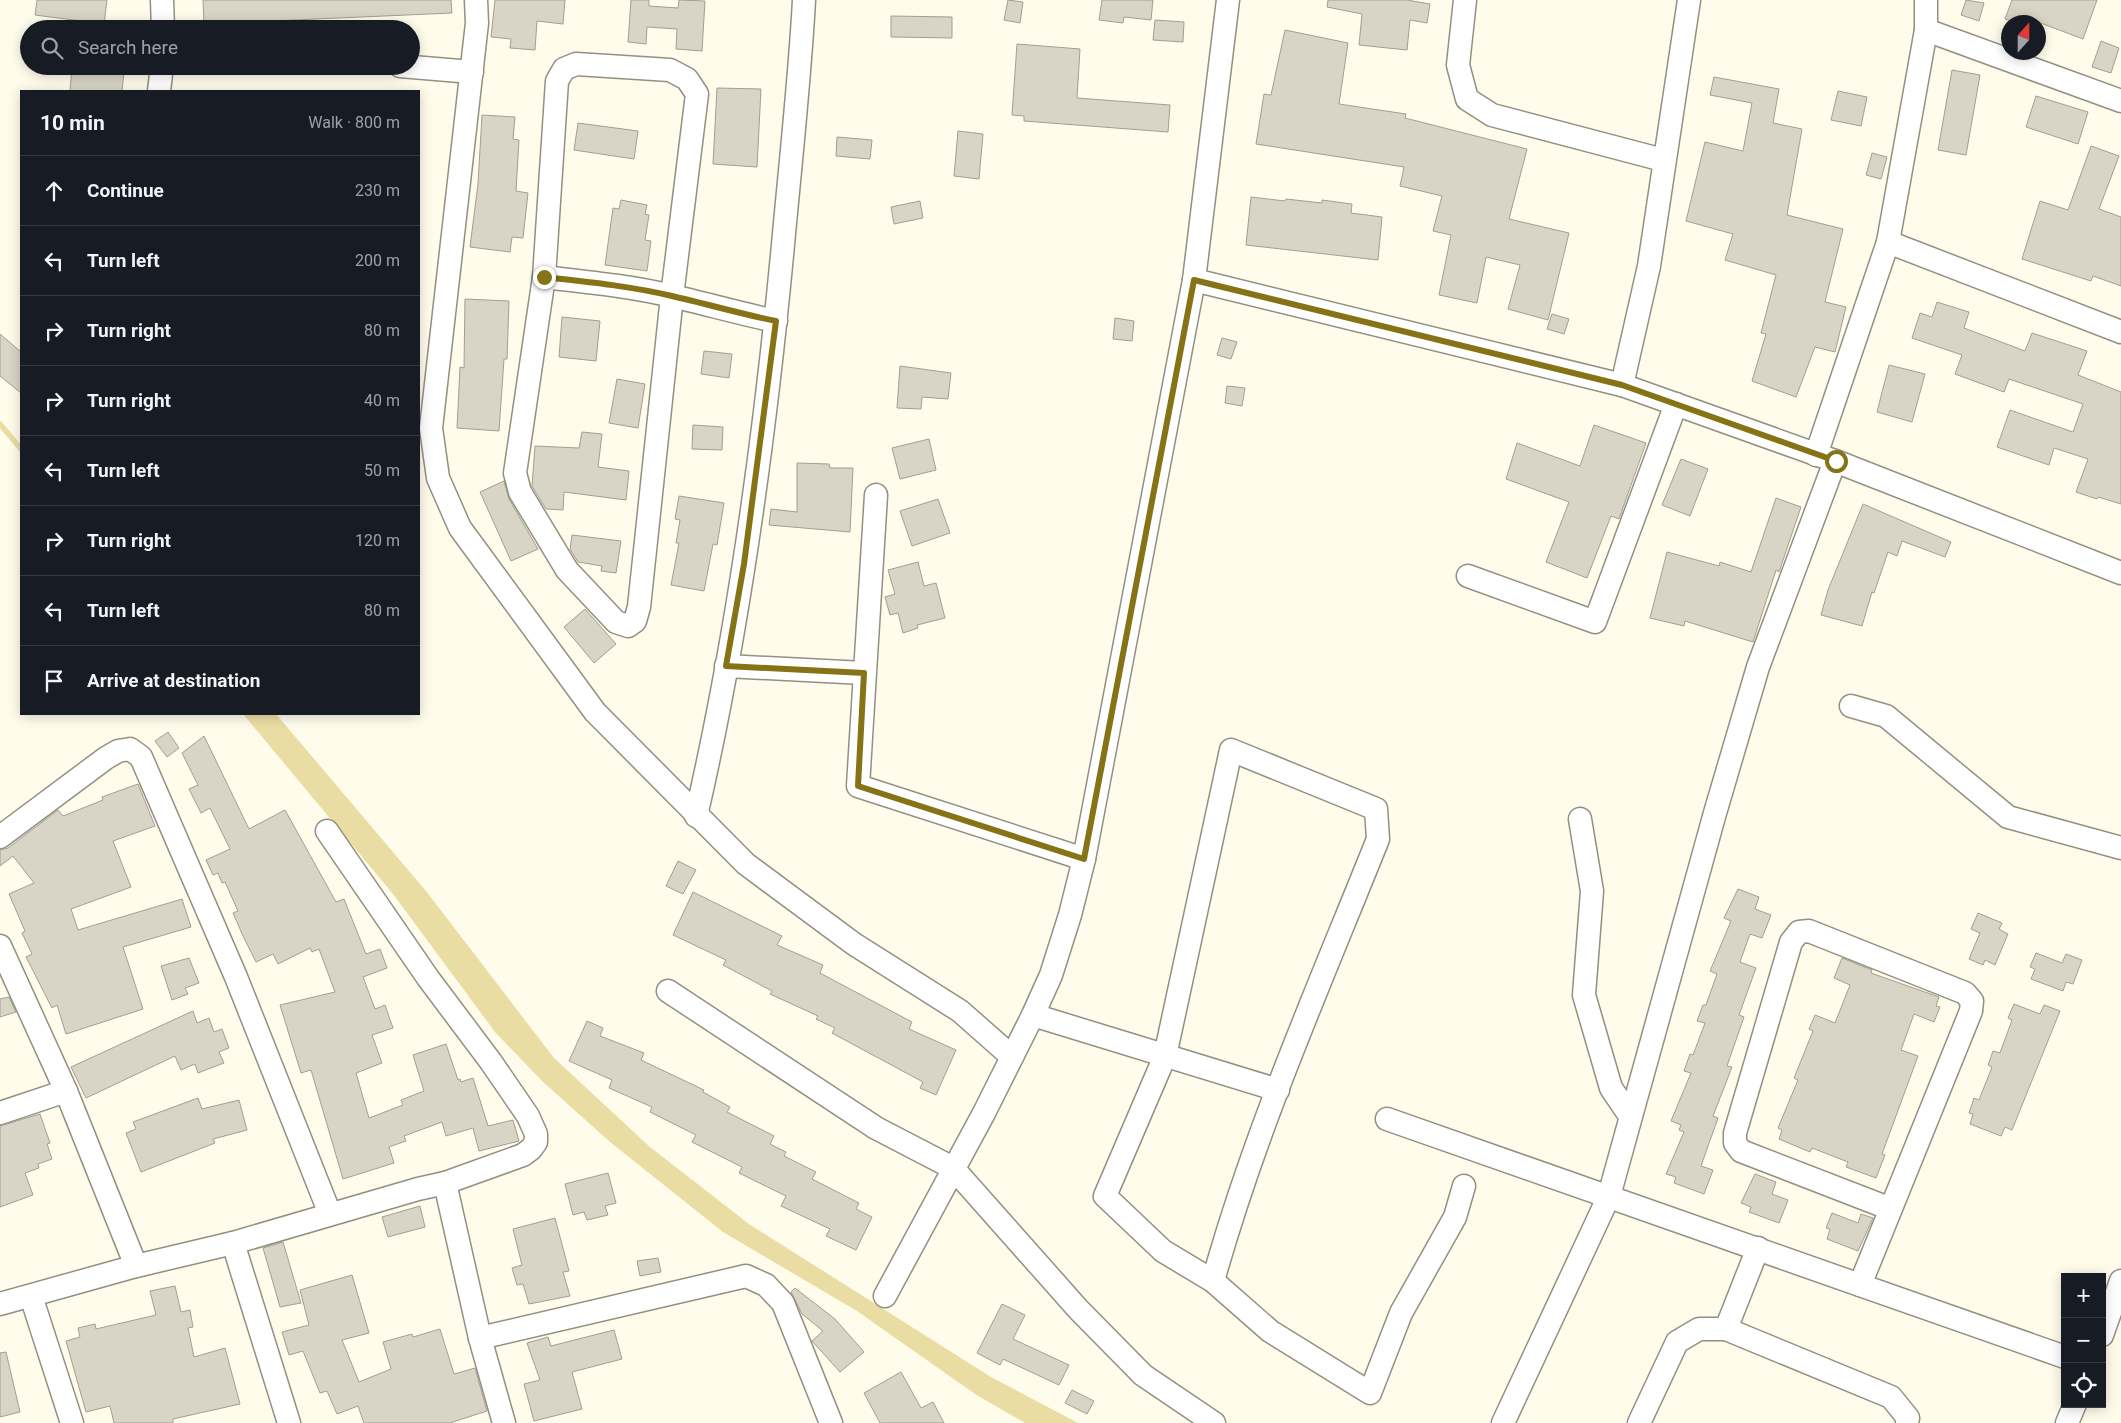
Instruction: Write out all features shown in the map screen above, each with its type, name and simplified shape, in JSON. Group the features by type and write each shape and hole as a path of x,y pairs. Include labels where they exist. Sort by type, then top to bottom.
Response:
{"street":[{"path":"162,0 163,20"},
{"path":"476,0 477,23 472,72 432,428 426,437 438,478 460,528 595,712 696,816 746,864 854,944 960,1011 1012,1057"},
{"path":"696,816 713,742 744,564 776,321 804,0"},
{"path":"885,1296 1033,1015 1051,975 1070,914 1084,859 1194,280 1228,0"},
{"path":"1465,0 1458,65 1468,99 1492,115 1663,160"},
{"path":"1622,385 1648,266 1689,0"},
{"path":"1503,1423 1609,1196 1758,667 1826,458 1888,242 1926,30 1926,0"},
{"path":"1926,30 2121,101"},
{"path":"576,64 670,70 687,79 697,94 672,296 639,607 635,620 628,626 616,622 567,570 520,492 515,473 544,277 557,81 564,69 576,64"},
{"path":"420,68 472,72"},
{"path":"159,90 161,75"},
{"path":"1888,242 2121,332"},
{"path":"544,277 600,283 672,296 776,321"},
{"path":"1194,280 1622,385 1826,458 2121,573"},
{"path":"1468,576 1596,622 1676,404"},
{"path":"876,495 858,786 1084,859"},
{"path":"726,666 864,673"},
{"path":"1851,706 1886,716 2008,817 2121,848"},
{"path":"0,838 118,751 130,750 141,757 236,977 330,1214"},
{"path":"1213,1281 1230,1221 1278,1090 1378,839 1376,809 1231,750 1164,1056 1105,1196 1163,1251 1213,1281 1270,1331 1370,1393 1402,1313 1455,1217 1464,1186"},
{"path":"1580,819 1592,891 1584,995 1611,1088 1630,1116"},
{"path":"0,1304 445,1183 523,1155 531,1150 536,1142 536,1134 528,1116 491,1062 428,978 327,831"},
{"path":"1860,1286 1891,1210 1971,1011 1972,1001 1965,993 1809,931 1798,932 1791,942 1735,1133 1735,1143 1741,1151 1891,1210"},
{"path":"0,946 66,1091 136,1266"},
{"path":"668,991 876,1128 953,1168 1078,1309 1143,1375 1214,1423"},
{"path":"1033,1015 1278,1090"},
{"path":"0,1112 66,1091"},
{"path":"1387,1119 2061,1356"},
{"path":"445,1183 480,1338 504,1423"},
{"path":"233,1242 289,1423"},
{"path":"1726,1328 1758,1248"},
{"path":"480,1338 746,1276 766,1285 782,1303 831,1423"},
{"path":"2106,1324 2121,1281"},
{"path":"31,1296 72,1423"},
{"path":"1639,1423 1677,1342 1699,1329 1726,1328 1891,1397 1908,1418 1907,1423"},
{"path":"2067,1423 2073,1408"}],"shaded area":[{"path":"244,715 277,715 426,891 554,1058 650,1147 749,1224 991,1377 1078,1423 1025,1423 975,1394 857,1311 723,1232 610,1142 542,1081 495,1032 393,894"}],"building":[{"path":"37,0 107,0 104,20 73,20 35,15"},
{"path":"203,0 451,0 452,13 294,20 204,20"},
{"path":"495,0 565,0 563,24 537,21 535,50 510,48 511,39 491,37"},
{"path":"631,0 649,0 649,6 678,8 679,0 705,1 702,51 676,49 677,29 647,27 646,44 628,42"},
{"path":"1008,0 1023,2 1020,23 1004,20"},
{"path":"1102,0 1153,0 1151,20 1124,17 1123,23 1099,20"},
{"path":"1328,0 1407,0 1430,4 1427,23 1410,20 1407,50 1359,45 1362,14 1327,7"},
{"path":"1966,0 1984,3 1979,21 1961,15"},
{"path":"2012,0 2097,0 2083,39 2046,25 2046,15 2006,15"},
{"path":"891,16 952,17 952,38 891,37"},
{"path":"1155,20 1184,22 1183,42 1153,40"},
{"path":"1285,30 1348,43 1339,104 1406,114 1405,118 1527,149 1509,219 1569,233 1548,320 1508,309 1520,265 1486,257 1477,303 1439,295 1451,235 1433,231 1442,196 1400,186 1404,167 1256,144 1264,94 1271,95"},
{"path":"2101,41 2119,48 2111,73 2092,67"},
{"path":"1017,44 1080,49 1077,98 1170,105 1168,132 1024,121 1024,116 1012,115"},
{"path":"1952,70 1980,75 1966,155 1938,150"},
{"path":"71,75 124,75 122,90 70,90"},
{"path":"1714,77 1779,89 1773,123 1802,129 1787,215 1843,229 1825,302 1846,307 1835,352 1815,347 1796,397 1752,381 1766,334 1761,333 1776,275 1725,260 1733,234 1686,221 1705,142 1743,151 1752,103 1710,95"},
{"path":"717,88 761,89 757,167 713,164"},
{"path":"1838,91 1867,97 1861,126 1831,120"},
{"path":"2036,96 2088,112 2078,144 2026,127"},
{"path":"482,115 515,117 513,139 519,140 516,191 528,193 523,238 512,237 510,252 470,247 478,184"},
{"path":"578,123 638,131 634,159 574,150"},
{"path":"958,131 983,134 979,179 954,176"},
{"path":"837,137 872,140 870,159 836,156"},
{"path":"2091,146 2119,156 2099,209 2121,217 2121,286 2093,276 2091,281 2022,259 2040,201 2068,210"},
{"path":"1872,153 1887,157 1881,179 1866,175"},
{"path":"1251,197 1322,203 1322,200 1352,204 1351,213 1382,217 1378,260 1246,245"},
{"path":"621,200 647,205 645,214 649,215 645,240 651,241 647,271 605,265 613,208 619,209"},
{"path":"920,201 923,218 894,224 891,207"},
{"path":"465,299 509,301 507,359 504,359 499,431 457,428 460,367 464,368"},
{"path":"1937,302 1969,312 1964,328 2025,351 2032,333 2087,351 2078,375 2121,392 2121,504 2076,492 2088,459 2054,448 2049,465 1997,447 2010,410 2073,432 2083,404 2009,379 2004,392 1955,374 1962,355 1912,338 1920,313 1932,317"},
{"path":"1552,314 1569,319 1564,334 1547,329"},
{"path":"562,317 600,321 596,361 559,357"},
{"path":"1115,318 1134,321 1132,341 1113,339"},
{"path":"0,334 20,351 20,392 0,376"},
{"path":"1222,338 1237,342 1231,359 1217,355"},
{"path":"704,351 732,354 729,378 701,374"},
{"path":"1889,365 1925,374 1912,422 1877,412"},
{"path":"900,366 951,373 948,399 922,397 921,409 897,408"},
{"path":"617,379 645,384 638,428 609,423"},
{"path":"1227,386 1245,388 1242,406 1225,403"},
{"path":"693,425 723,427 722,450 692,449"},
{"path":"1594,425 1646,443 1619,519 1611,516 1587,578 1546,562 1569,502 1506,479 1517,443 1580,466"},
{"path":"582,432 602,434 598,467 629,471 626,500 564,492 563,510 546,509 532,486 535,446 579,448"},
{"path":"929,439 936,470 900,479 892,448"},
{"path":"1681,459 1708,469 1690,516 1662,505"},
{"path":"797,463 829,464 830,468 853,468 850,532 769,525 771,509 797,512"},
{"path":"504,481 509,499 538,549 511,561 480,492"},
{"path":"679,496 724,503 717,545 713,544 704,591 671,585 679,543 676,543 680,520 675,519"},
{"path":"1776,498 1801,507 1779,572 1776,570 1753,642 1685,621 1684,626 1650,618 1667,552 1719,566 1720,562 1751,572"},
{"path":"938,499 950,533 912,546 900,511"},
{"path":"1863,504 1951,542 1945,557 1902,541 1897,556 1888,552 1874,593 1872,592 1862,626 1821,615 1828,590"},
{"path":"572,535 621,541 616,573 601,571 602,566 578,562 570,549"},
{"path":"918,562 924,586 936,583 945,618 917,625 918,628 903,633 898,613 890,615 885,597 895,594 888,570"},
{"path":"585,609 616,644 594,663 564,627"},
{"path":"168,732 179,748 167,757 155,741"},
{"path":"204,736 249,829 285,810 336,902 344,899 366,954 380,949 387,968 363,977 375,1009 385,1005 393,1028 372,1035 382,1063 356,1073 369,1118 403,1105 401,1100 424,1091 413,1055 446,1044 458,1080 460,1079 461,1082 473,1078 488,1126 513,1120 519,1141 479,1151 473,1128 446,1136 442,1122 404,1136 406,1141 389,1147 394,1163 343,1179 311,1070 301,1073 280,1005 335,992 319,949 312,952 310,948 278,964 273,954 256,962 233,913 238,911 225,882 222,883 218,873 213,875 206,860 230,849 210,808 201,813 189,789 198,785 182,753"},
{"path":"138,784 155,826 113,841 131,887 71,909 78,930 182,899 191,927 123,947 143,1009 66,1034 57,1005 52,1008 26,957 32,954 22,933 25,931 9,894 34,883 13,856 0,866 0,850 8,848 58,810 63,816 103,800 102,797"},
{"path":"678,861 696,870 683,894 666,886"},
{"path":"1738,889 1759,897 1755,909 1771,915 1762,938 1750,934 1740,962 1756,968 1739,1015 1744,1017 1727,1066 1732,1067 1713,1116 1718,1118 1701,1166 1713,1170 1704,1194 1674,1183 1676,1177 1666,1174 1684,1132 1679,1130 1681,1125 1671,1121 1691,1073 1684,1071 1690,1054 1693,1055 1705,1023 1697,1021 1703,1005 1706,1005 1717,974 1710,971 1731,921 1724,918"},
{"path":"693,892 782,936 777,945 823,965 820,973 912,1022 909,1029 956,1050 936,1095 920,1088 923,1082 832,1033 835,1028 816,1019 818,1016 770,994 772,991 723,965 726,960 673,935"},
{"path":"1978,913 2002,923 1999,929 2008,934 1995,965 1985,960 1983,965 1969,959 1980,933 1971,929"},
{"path":"2036,953 2062,963 2066,954 2082,960 2073,984 2066,982 2063,991 2031,979 2035,969 2030,967"},
{"path":"189,958 199,983 185,988 188,994 172,1000 161,966"},
{"path":"1842,958 1872,970 1871,973 1939,997 1936,1006 1940,1007 1934,1022 1914,1014 1901,1050 1918,1056 1882,1154 1885,1155 1876,1178 1846,1167 1848,1162 1812,1148 1810,1152 1779,1139 1782,1130 1778,1128 1798,1080 1794,1078 1813,1031 1809,1029 1815,1015 1835,1023 1850,985 1834,978"},
{"path":"9,997 16,1012 0,1017 0,999"},
{"path":"2014,1004 2040,1014 2044,1005 2060,1011 2012,1130 2005,1127 2001,1136 1970,1124 1973,1114 1969,1113 1974,1098 1979,1100 1992,1067 1988,1065 1993,1051 2000,1053 2012,1020 2008,1018"},
{"path":"193,1011 197,1023 209,1018 214,1032 222,1029 229,1048 219,1052 224,1063 198,1073 195,1064 181,1070 175,1056 86,1098 71,1067"},
{"path":"587,1021 603,1028 600,1036 644,1053 641,1060 704,1090 703,1092 730,1107 727,1112 774,1136 770,1144 786,1152 784,1156 816,1172 812,1179 859,1203 856,1209 872,1217 856,1250 826,1236 830,1229 781,1206 786,1196 739,1173 742,1167 692,1142 696,1135 650,1112 652,1107 609,1088 612,1080 569,1061"},
{"path":"198,1098 202,1109 239,1100 247,1130 213,1139 215,1143 141,1172 126,1133 136,1129 133,1122"},
{"path":"40,1114 50,1143 47,1144 52,1159 38,1164 39,1168 25,1173 33,1195 0,1207 0,1126"},
{"path":"608,1173 616,1203 605,1206 608,1215 587,1220 584,1212 573,1215 565,1184"},
{"path":"1755,1174 1776,1182 1772,1194 1788,1200 1779,1223 1749,1212 1751,1207 1741,1203"},
{"path":"420,1206 425,1227 388,1237 382,1217"},
{"path":"1832,1213 1858,1223 1861,1214 1873,1218 1858,1251 1827,1239 1830,1229 1826,1228"},
{"path":"555,1218 569,1271 563,1272 570,1296 529,1304 523,1284 517,1285 512,1268 522,1265 513,1229"},
{"path":"283,1242 301,1303 280,1307 263,1248"},
{"path":"658,1258 661,1272 640,1276 637,1261"},
{"path":"352,1275 369,1333 342,1340 359,1382 391,1369 383,1342 412,1334 413,1337 440,1329 454,1374 475,1368 487,1411 450,1423 364,1423 358,1406 337,1414 327,1391 320,1393 303,1351 289,1355 282,1332 309,1325 300,1290"},
{"path":"175,1286 181,1312 190,1310 193,1327 188,1328 194,1357 225,1348 240,1404 173,1419 173,1423 114,1423 110,1406 86,1412 66,1341 80,1337 78,1328 95,1324 96,1329 156,1315 150,1291"},
{"path":"795,1288 835,1319 864,1352 840,1372 812,1341 823,1331 802,1314 791,1292"},
{"path":"1002,1304 1025,1315 1013,1339 1069,1365 1059,1385 1003,1359 1000,1365 977,1353"},
{"path":"614,1330 622,1359 572,1372 582,1409 534,1421 524,1384 540,1380 527,1343 548,1337 551,1346"},
{"path":"6,1352 20,1412 0,1417 0,1353"},
{"path":"901,1372 921,1408 933,1402 944,1423 880,1423 864,1393"},
{"path":"1072,1390 1094,1401 1087,1414 1065,1403"}],"waterway":[{"path":"0,424 20,448"}],"route":[{"path":"544,277 600,283 672,296 776,321 744,564 726,666 864,673 858,786 1084,859 1194,280 1413,332 1622,385 1836,461"}]}
